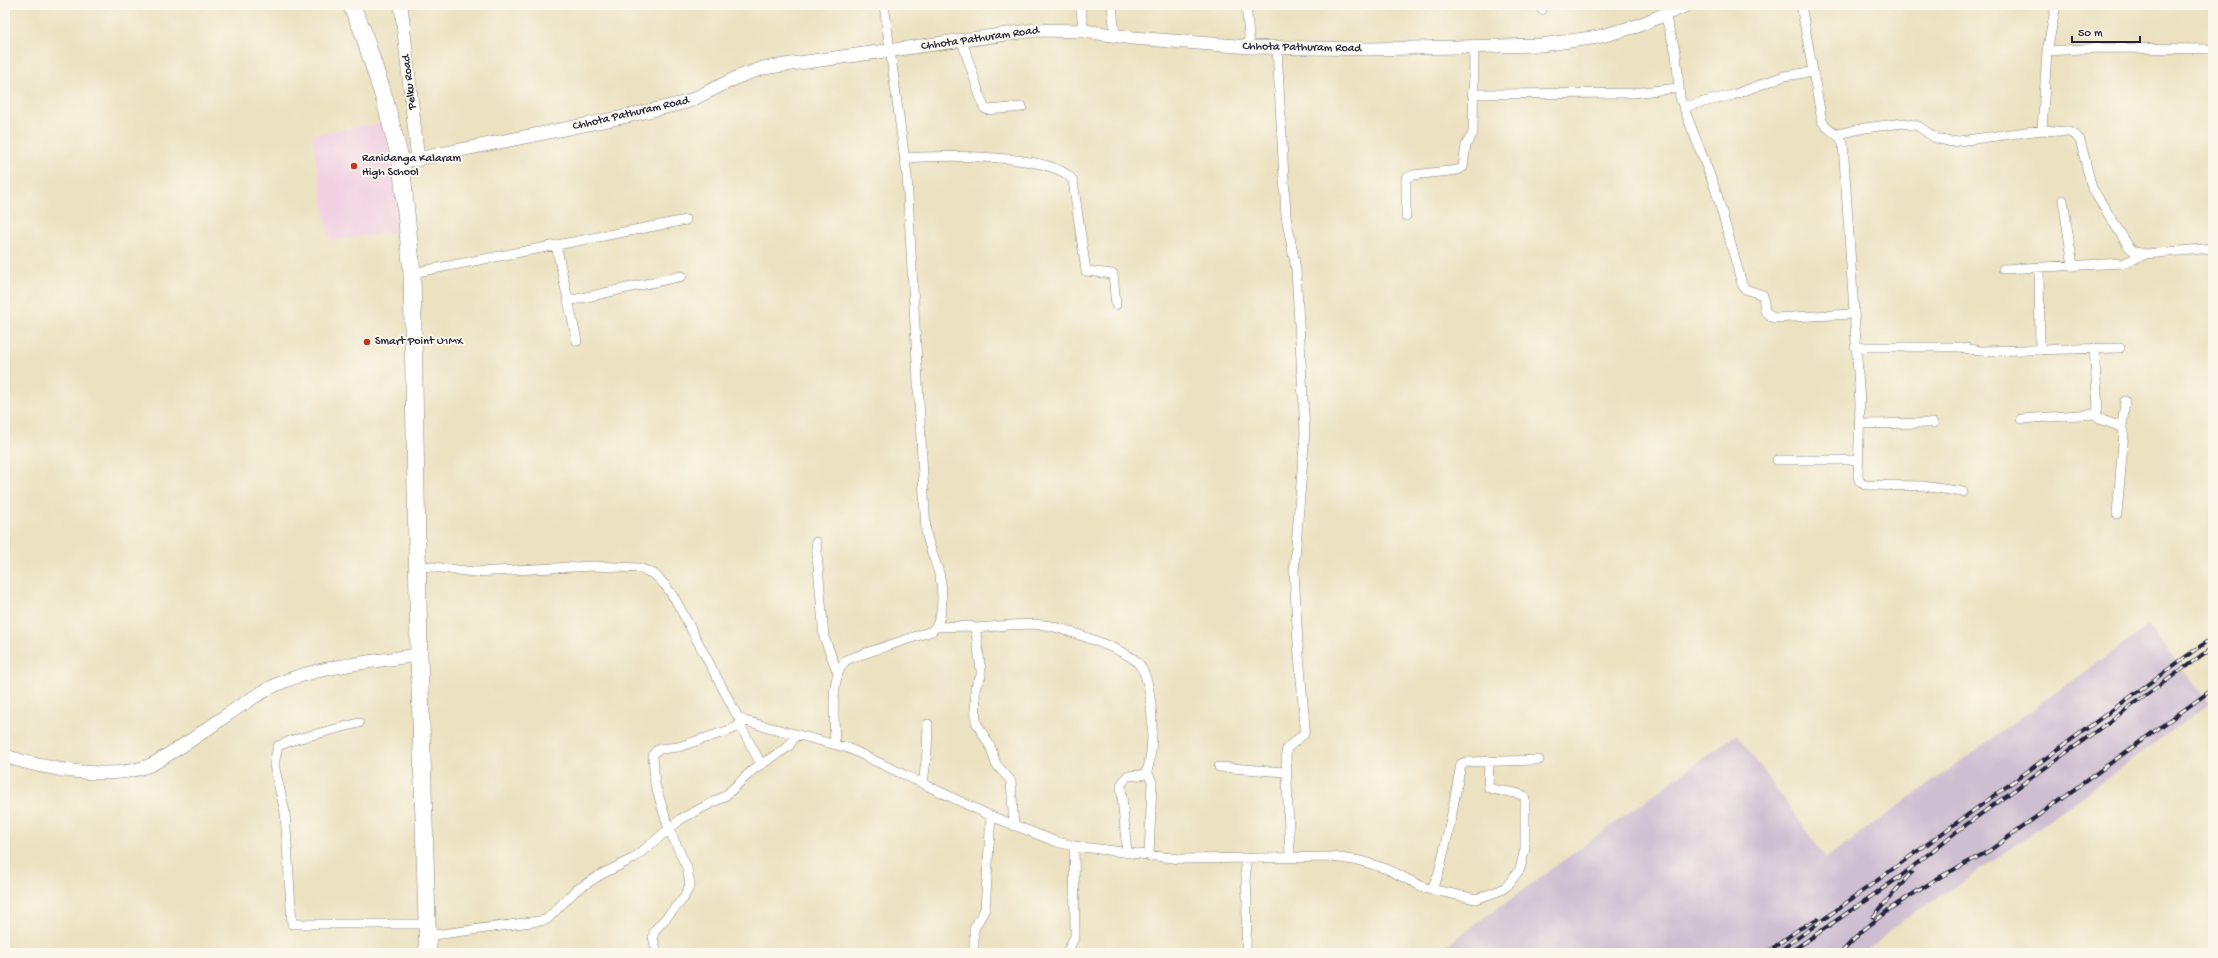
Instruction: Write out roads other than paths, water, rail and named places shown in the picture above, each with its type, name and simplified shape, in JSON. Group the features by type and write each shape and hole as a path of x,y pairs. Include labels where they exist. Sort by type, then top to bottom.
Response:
{"highway":[{"path":"351,5 362,29 385,101 401,162 412,273 419,655 428,953"}],"street":[{"name":"Pelku Road","path":"401,5 418,160"},
{"path":"835,744 834,697 837,671 841,664 848,659 932,631 937,627 940,621 940,578 929,547 926,532 906,158 884,5"},
{"path":"1080,5 1084,31"},
{"path":"1112,5 1115,35"},
{"path":"1246,5 1250,48"},
{"name":"Chhota Pathuram Road","path":"401,162 418,160 687,102 738,77 763,68 1036,30 1084,31 1250,48 1474,47 1572,42 1631,28 1687,5"},
{"path":"1801,5 1822,121 1827,128 1838,134 1843,143 1860,424 1858,477 1860,482 1865,485 1923,486 1963,492"},
{"path":"2042,130 2046,51 2056,5"},
{"path":"1665,15 1676,53 1678,88 1683,107 1716,191 1742,284 1745,289 1763,295 1765,311 1773,318 1853,314"},
{"path":"962,41 984,108 988,110 1022,107"},
{"path":"1406,216 1406,178 1413,175 1458,170 1463,167 1466,145 1473,133 1472,94 1474,47"},
{"path":"1277,48 1286,216 1296,269 1305,433 1294,571 1305,727 1301,739 1287,748 1285,772 1290,856"},
{"path":"2046,51 2100,48 2213,49"},
{"path":"1683,107 1733,95 1784,76 1812,72"},
{"path":"1472,94 1558,92 1633,93 1678,88"},
{"path":"1838,134 1865,128 1903,123 1918,126 1934,138 1950,142 2042,130 2069,132 2076,135 2080,140 2092,188 2129,247 2135,252 2146,254 2213,248"},
{"path":"906,158 942,155 1020,160 1063,171 1070,175 1073,182 1086,271 1113,274 1116,305"},
{"path":"2063,200 2073,266"},
{"path":"412,273 686,220"},
{"path":"556,246 577,341"},
{"path":"2003,269 2124,263 2146,254"},
{"path":"2039,268 2040,350"},
{"path":"568,301 682,276"},
{"path":"1855,347 1960,347 1979,351 2120,348"},
{"path":"2094,348 2098,409 2095,414"},
{"path":"2117,514 2125,401"},
{"path":"2021,419 2095,414 2102,420 2122,427"},
{"path":"1860,424 1933,423"},
{"path":"1777,460 1858,460"},
{"path":"816,542 824,637 837,671"},
{"path":"417,565 474,572 594,566 639,568 654,574 665,585 675,599 734,712 742,723 761,764"},
{"path":"937,627 970,626 974,628 1046,625 1091,640 1136,660 1140,666 1153,708 1147,771 1152,782 1149,856"},
{"path":"974,628 981,671 981,676 975,688 976,722 978,728 991,748 996,764 1011,781 1014,826"},
{"path":"5,756 26,763 61,769 120,772 149,766 182,747 248,700 296,677 357,664 419,655"},
{"path":"359,723 293,740 278,746 274,765 285,812 292,924 427,930 546,920 575,891 600,875 634,858 690,814 725,796 761,764 788,747 796,735"},
{"path":"656,953 653,937 655,930 683,899 690,885 687,868 669,829 655,784 653,755 656,751 678,747 742,723 835,744 990,816 1057,842 1074,846 1180,859 1290,856 1332,857 1361,862 1387,869 1431,890 1468,899 1481,898 1507,886 1520,869 1526,849 1524,796 1488,787 1489,761"},
{"path":"923,784 928,724"},
{"path":"1431,890 1438,876 1449,829 1460,764 1466,762 1539,760"},
{"path":"1219,767 1285,772"},
{"path":"1127,853 1121,784 1127,776 1142,775 1147,771"},
{"path":"974,953 974,928 986,909 990,816"},
{"path":"1066,953 1075,936 1074,846"},
{"path":"1245,858 1247,899 1246,953"}],"railway":[{"path":"1777,953 2213,637"},
{"path":"1789,953 1901,876 1956,832 2213,647"},
{"path":"1841,953 1861,932 1891,908 1940,877 1989,851 2213,689"},
{"path":"1873,917 1911,873"},
{"path":"1766,953 1799,929 1817,919"}],"place":[{"name":"Ranidanga Kalaram High School","path":"354,166"},
{"name":"Smart Point U1MX","path":"367,342"}]}
